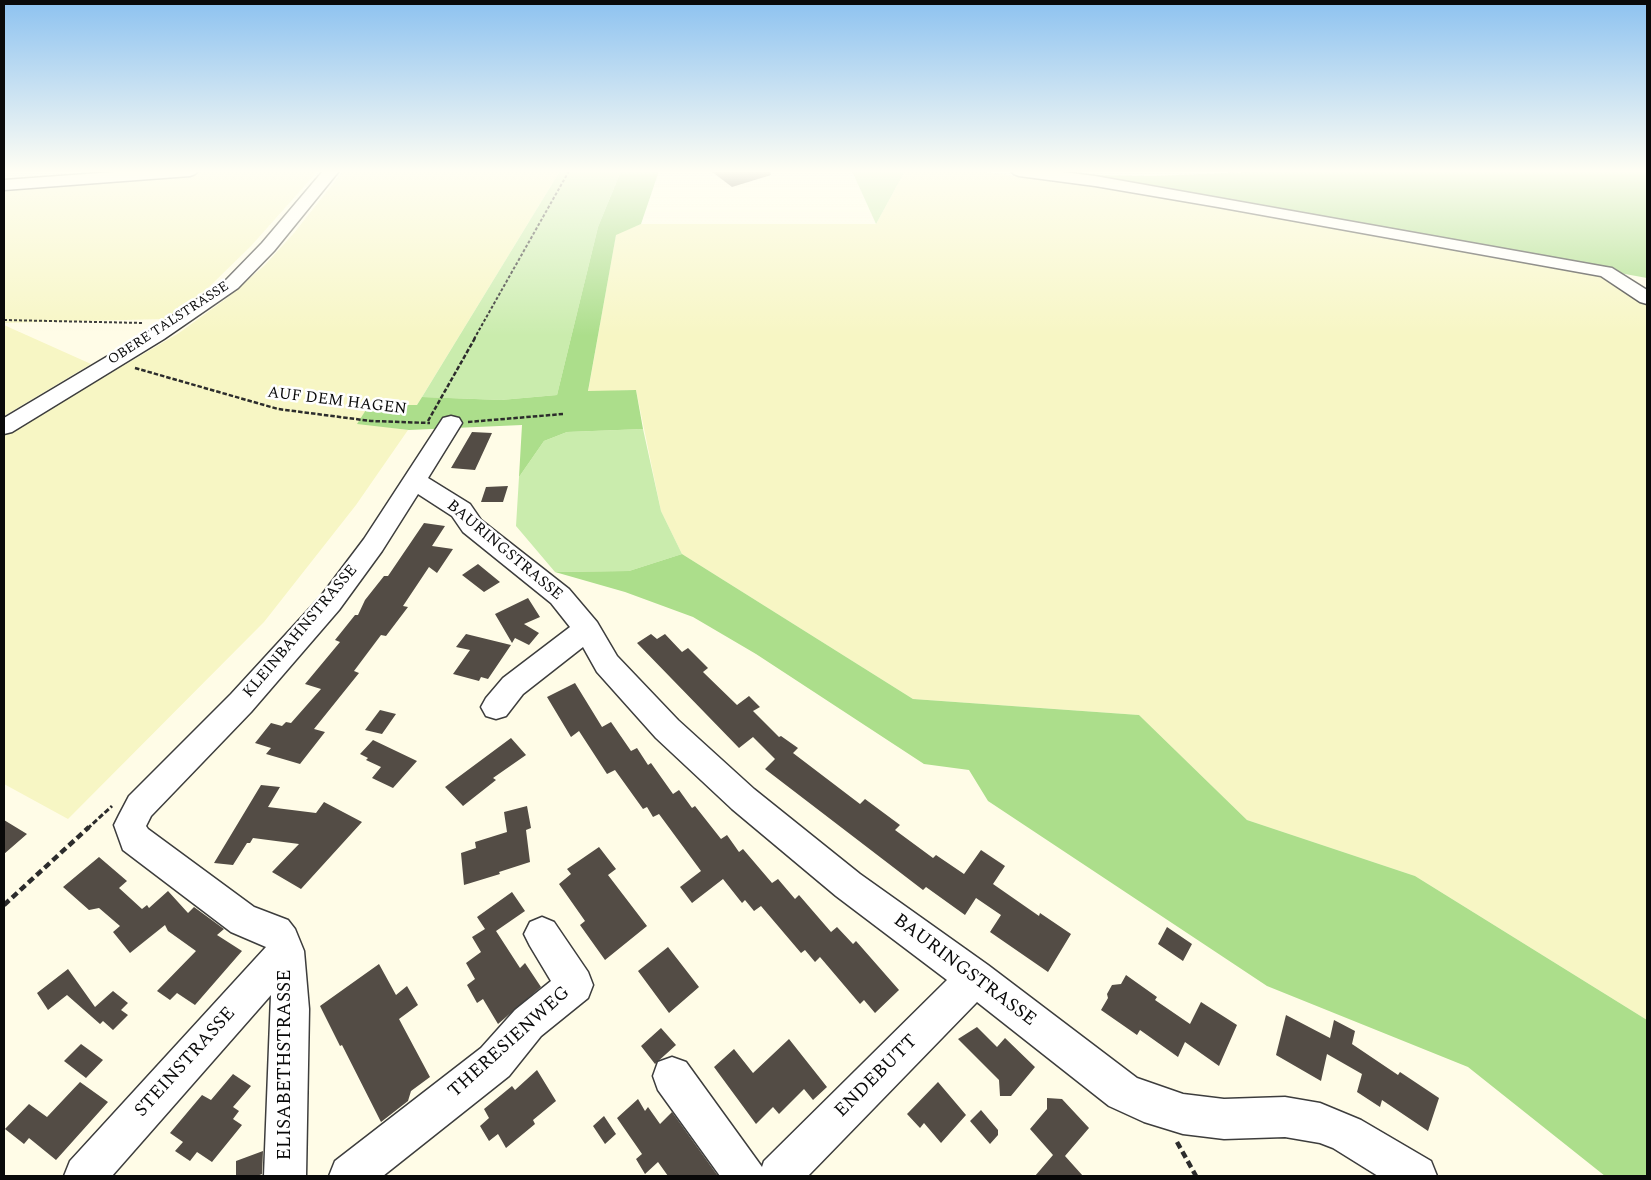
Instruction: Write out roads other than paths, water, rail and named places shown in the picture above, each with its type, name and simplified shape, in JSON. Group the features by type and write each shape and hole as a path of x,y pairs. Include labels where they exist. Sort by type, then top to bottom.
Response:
{"street":[{"name":"OBERE TALSTRASSE","path":"4,427 157,335 232,284 285,226"},
{"path":"1351,226 1606,272 1647,298"},
{"name":"KLEINBAHNSTRASSE","path":"130,825 140,806 241,703 330,603 373,545 451,423"},
{"name":"BAURINGSTRASSE","path":"415,481 461,510 472,526 560,596 587,629 607,664 667,729 736,792 848,885 975,978 1123,1092 1144,1102 1183,1114 1224,1120 1285,1117 1320,1123 1347,1134 1416,1176"},
{"path":"496,707 513,686 587,629"},
{"name":"ELISABETHSTRASSE","path":"130,825 135,840 243,920 276,932 283,941 286,950 290,1009 286,1176"},
{"name":"THERESIENWEG","path":"350,1176 495,1062 528,1023 575,985 542,934"},
{"name":"STEINSTRASSE","path":"85,1176 286,950"},
{"name":"ENDEBUTT","path":"779,1176 975,978"},
{"path":"672,1076 745,1176"}]}
